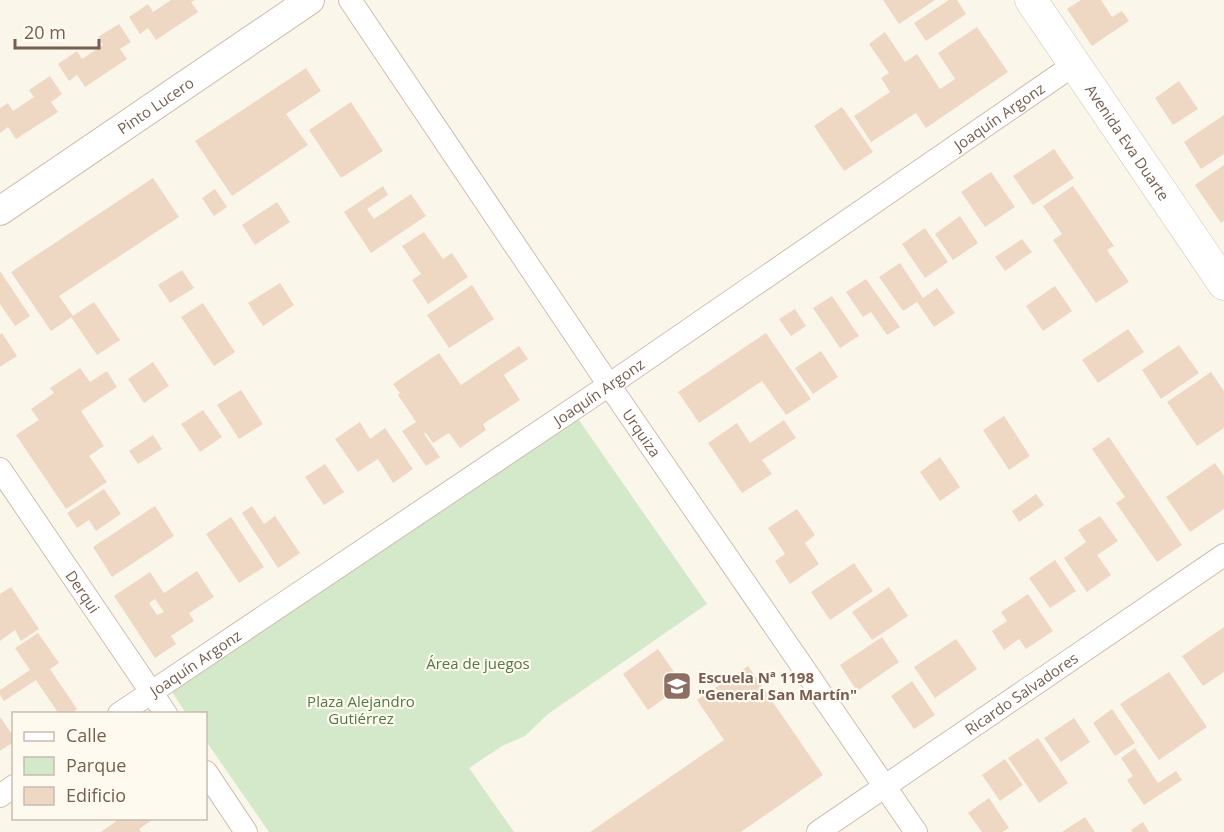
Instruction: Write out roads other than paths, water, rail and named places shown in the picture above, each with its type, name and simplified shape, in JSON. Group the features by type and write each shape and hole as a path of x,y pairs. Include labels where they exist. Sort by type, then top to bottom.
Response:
{"main road":[{"name":"Avenida Eva Duarte","path":"1032,0 1219,266"}],"street":[{"name":"Pinto Lucero","path":"0,211 310,0"},
{"name":"Urquiza","path":"350,0 609,385 916,832"},
{"name":"Joaquín Argonz","path":"122,712 609,385 1075,64"},
{"name":"Derqui","path":"0,470 165,712"},
{"name":"Ricardo Salvadores","path":"818,832 1224,555"},
{"path":"207,774 246,832"}],"place":[{"name":"Escuela Nª 1198 \"General San Martín\"","path":"677,686"}],"park label":[{"name":"Área de juegos","path":"478,663"},
{"name":"Plaza Alejandro Gutiérrez","path":"361,710"}]}
